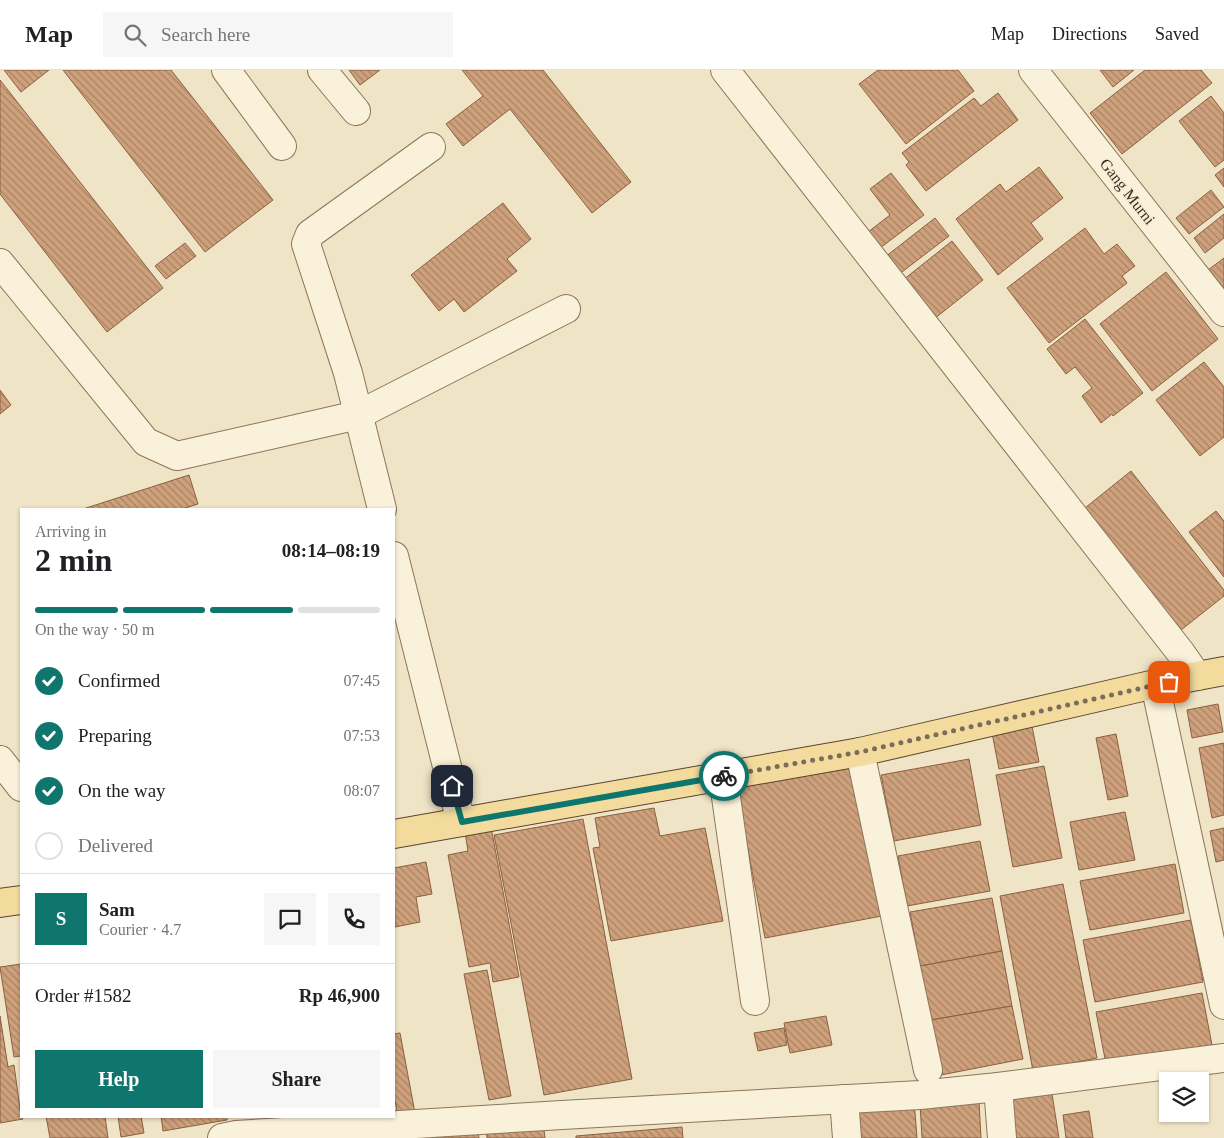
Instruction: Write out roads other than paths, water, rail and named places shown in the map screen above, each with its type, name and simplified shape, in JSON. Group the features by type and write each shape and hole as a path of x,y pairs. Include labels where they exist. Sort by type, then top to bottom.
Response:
{"main road":[{"path":"395,834 860,752 1155,684 1224,671"},
{"path":"0,903 20,900"}],"street":[{"path":"226,70 282,146"},
{"path":"322,70 356,111"},
{"path":"725,70 1197,676"},
{"name":"Gang Murni","path":"1033,70 1224,312"},
{"path":"382,508 348,373 306,244 310,234 431,147"},
{"path":"0,263 146,442 177,456 358,415 566,309"},
{"path":"395,560 462,822"},
{"path":"1155,684 1224,1005"},
{"path":"860,752 928,1070"},
{"path":"0,760 20,786"},
{"path":"723,776 755,1001"},
{"path":"222,1138 236,1135 327,1128 564,1126 844,1099 920,1095 998,1087 1224,1058"},
{"path":"998,1087 1002,1138"},
{"path":"844,1099 847,1138"}]}
